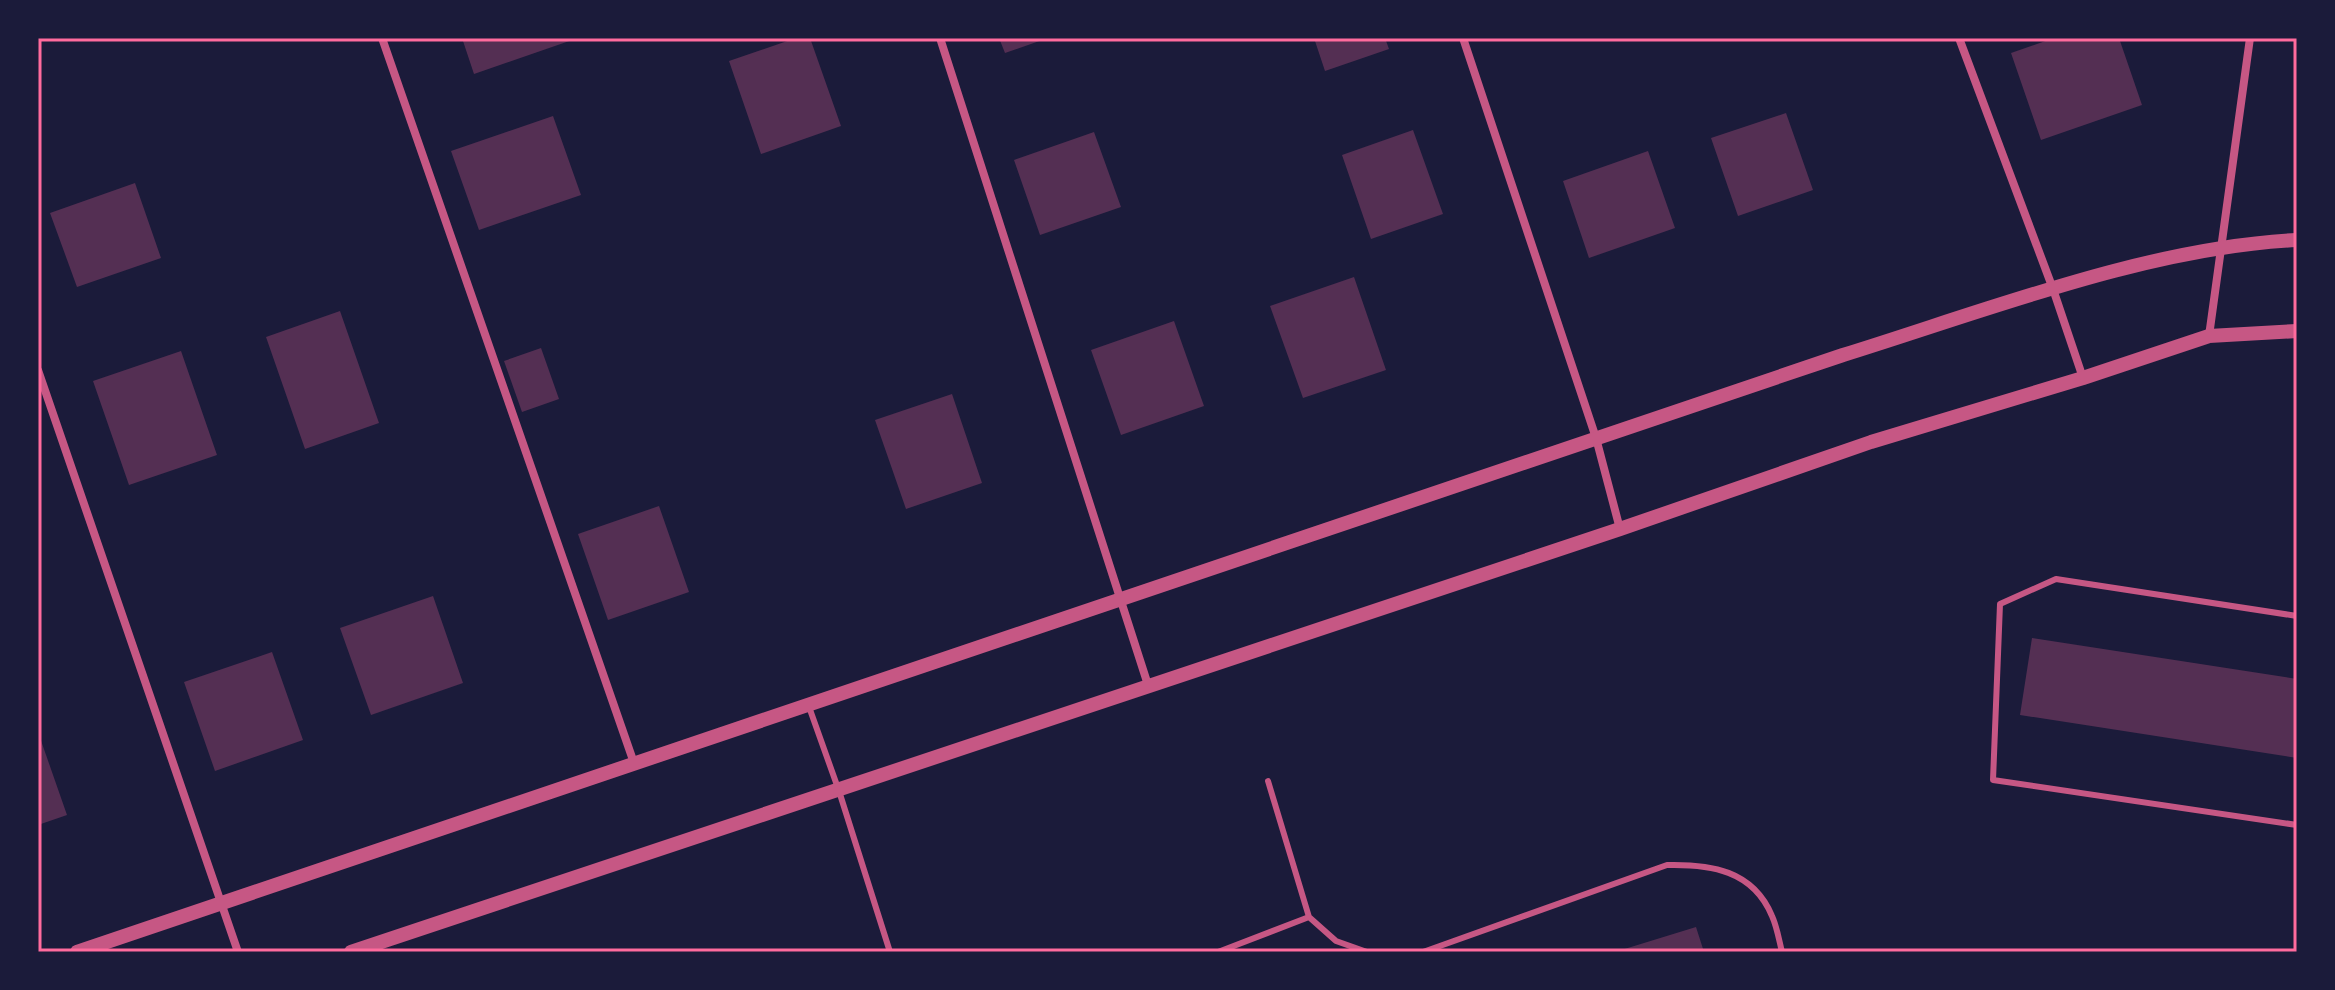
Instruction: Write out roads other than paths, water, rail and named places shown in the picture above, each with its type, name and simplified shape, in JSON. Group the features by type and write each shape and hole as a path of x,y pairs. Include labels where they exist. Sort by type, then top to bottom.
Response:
{"street":[{"path":"382,38 634,763"},
{"path":"940,38 1148,685"},
{"path":"1463,38 1596,438 1620,529"},
{"path":"1959,38 2083,378"},
{"path":"2209,336 2250,38"},
{"path":"77,952 1843,355 2133,266 2258,242 2297,240"},
{"path":"351,952 1620,529 1871,442 2209,336 2297,331"},
{"path":"38,370 238,952"}],"lane":[{"path":"2297,616 2056,579 2000,604 1993,780 2297,825"},
{"path":"808,704 890,952"},
{"path":"1268,781 1309,917 1336,941 1367,952"},
{"path":"1423,952 1667,865 1699,864 1728,871 1753,889 1771,914 1782,952"},
{"path":"1218,952 1309,917"}]}
